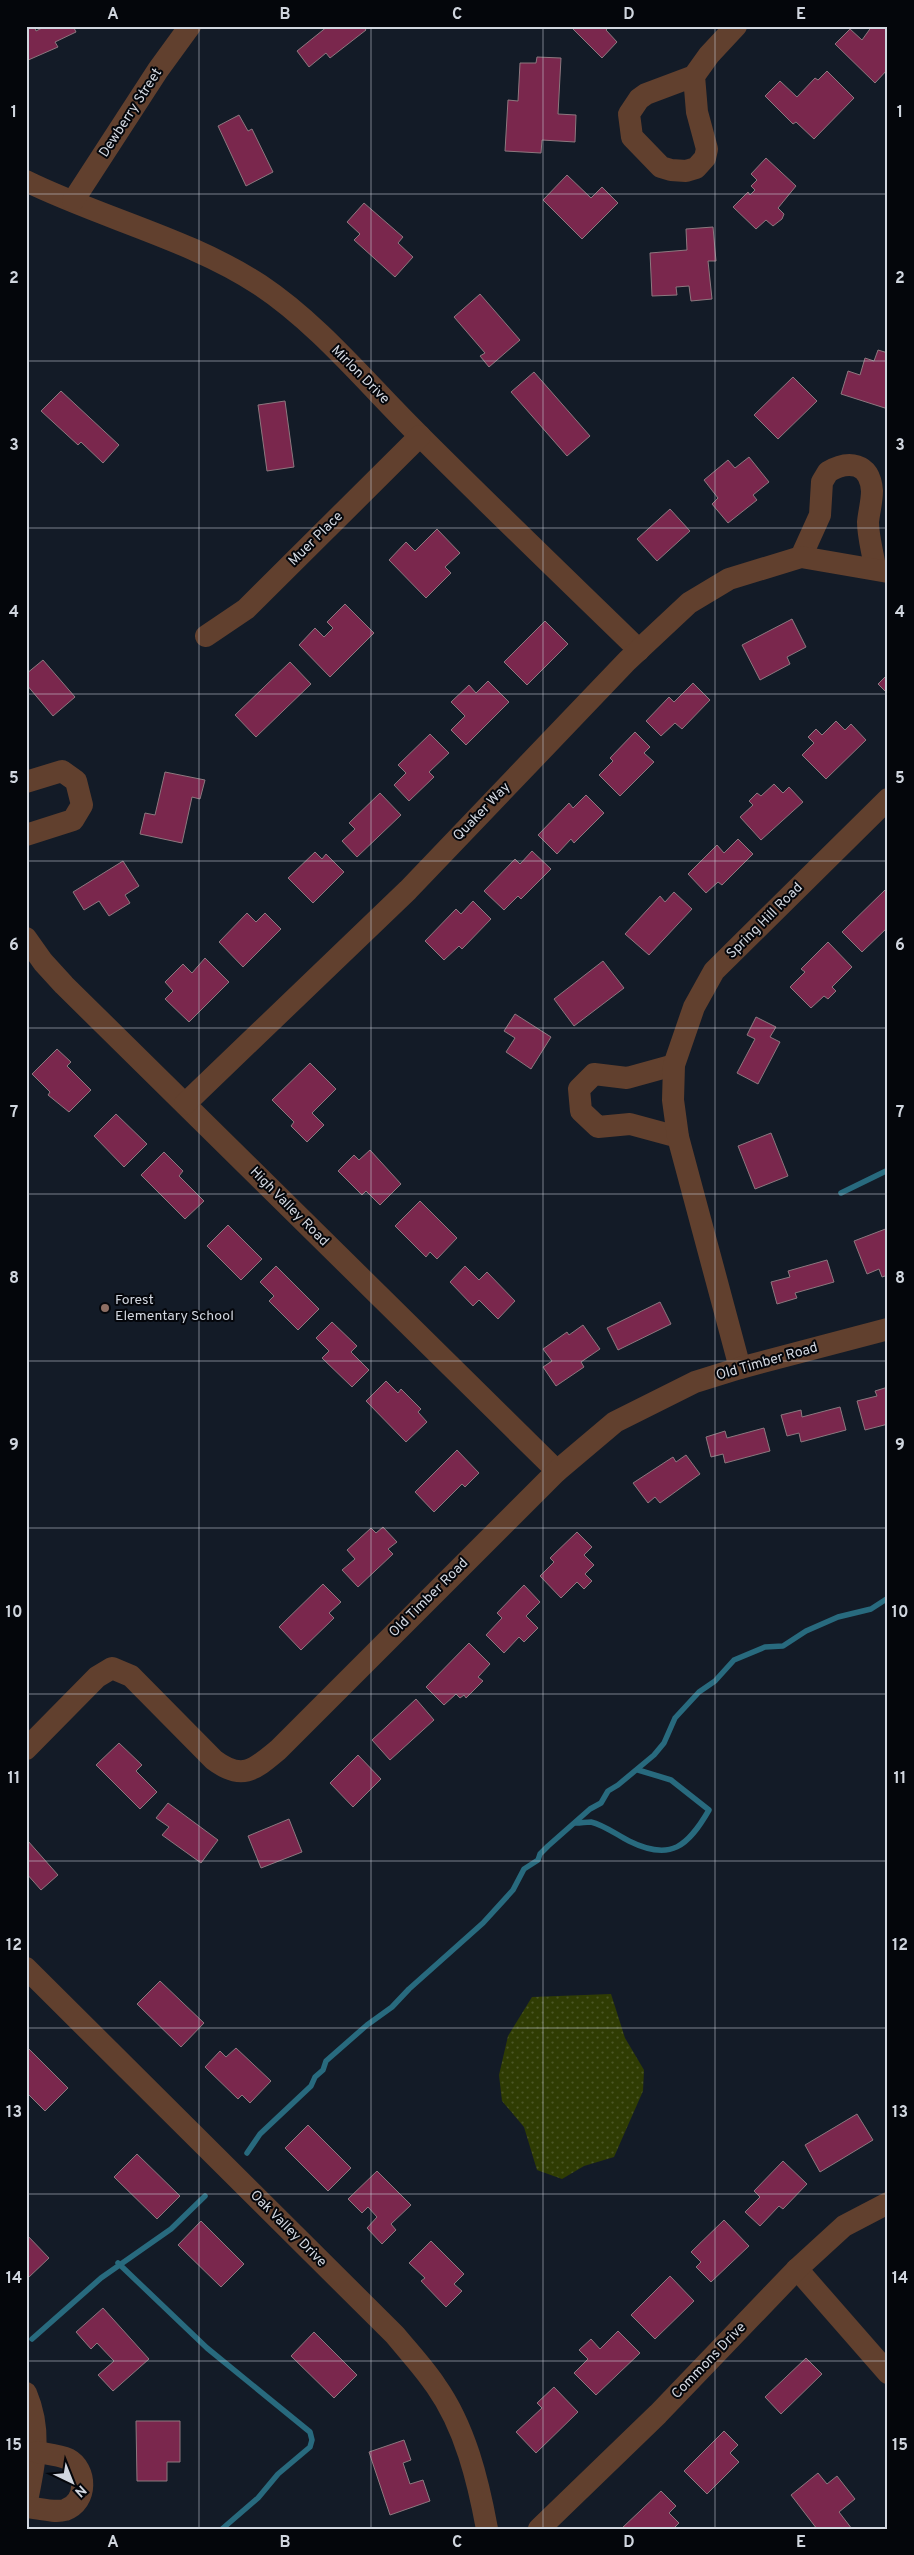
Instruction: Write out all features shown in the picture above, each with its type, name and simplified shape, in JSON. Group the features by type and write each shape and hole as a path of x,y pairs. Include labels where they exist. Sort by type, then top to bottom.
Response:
{"street":[{"name":"Dewberry Street","path":"74,201 158,70 190,26"},
{"path":"694,76 709,54 736,26"},
{"name":"Mirlon Drive","path":"26,181 198,252 259,284 315,330 420,436 639,650"},
{"name":"Muer Place","path":"206,636 246,609 420,436"},
{"name":"Quaker Way","path":"185,1104 408,890 639,650 689,604 728,579 801,557 881,570 868,524 872,491 869,478 860,466 849,464 828,472 822,482 820,515 801,557"},
{"path":"26,782 62,771 76,781 82,805 73,820 26,835"},
{"name":"Spring Hill Road","path":"740,1368 678,1137 673,1100 674,1065 694,1007 714,971 888,799"},
{"name":"High Valley Road","path":"26,938 43,962 64,985 557,1471"},
{"path":"674,1065 627,1078 594,1074 579,1088 581,1111 598,1127 630,1124 678,1137"},
{"name":"Old Timber Road","path":"26,1749 97,1677 112,1668 131,1676 214,1760 228,1770 238,1772 258,1767 278,1750 557,1471 615,1422 696,1382 740,1368 888,1328"},
{"name":"Oak Valley Drive","path":"26,1968 395,2335 436,2385 464,2442 481,2494 487,2529"},
{"name":"Commons Drive","path":"539,2529 658,2414 797,2269 844,2226 888,2203"},
{"path":"797,2269 888,2373"},
{"path":"26,2393 34,2410 37,2452 26,2506 53,2511 66,2510 80,2496 83,2486 82,2478 71,2462 37,2452"}],"green space":[{"path":"611,1994 625,2038 644,2070 643,2091 614,2157 584,2166 562,2179 537,2170 524,2127 502,2101 499,2075 508,2036 532,1997"}],"building":[{"path":"26,26 34,26 36,31 46,26 73,26 76,32 55,42 58,47 26,61"},
{"path":"328,26 363,26 366,30 330,58 326,53 309,67 297,51"},
{"path":"570,26 610,26 606,30 617,42 602,58"},
{"path":"872,26 888,26 888,69 875,83 835,44 850,29 862,40"},
{"path":"537,57 561,58 558,114 576,115 575,142 542,140 541,153 505,151 508,100 518,101 520,63 536,63"},
{"path":"827,71 854,98 814,139 796,122 793,124 765,96 780,81 797,97 815,78 818,80"},
{"path":"239,115 248,131 252,129 273,172 246,186 218,126"},
{"path":"766,158 796,186 778,208 784,214 782,219 773,226 766,220 756,229 733,207 748,192 750,195 755,190 751,186 757,180 751,174"},
{"path":"567,175 591,198 602,187 618,203 582,239 543,200"},
{"path":"364,203 403,237 398,243 413,257 395,277 354,240 360,234 347,222"},
{"path":"713,227 716,261 708,261 712,299 691,301 689,286 676,287 677,295 652,296 650,253 687,250 686,229"},
{"path":"480,294 520,340 489,367 480,356 485,353 454,317"},
{"path":"878,350 888,353 888,409 841,394 848,371 860,375 865,358 874,361"},
{"path":"534,372 590,436 567,456 511,392"},
{"path":"793,377 817,401 778,439 754,415"},
{"path":"61,391 119,445 103,463 81,442 78,445 41,411"},
{"path":"285,401 294,467 267,471 258,405"},
{"path":"749,457 769,482 753,495 757,500 728,523 712,504 718,498 704,480 728,460 735,468"},
{"path":"670,509 690,531 657,561 637,539"},
{"path":"437,529 460,553 445,567 451,573 426,598 389,560 406,542 415,551"},
{"path":"345,604 374,633 330,677 299,645 315,628 324,637 333,628 327,622"},
{"path":"792,619 806,647 787,657 790,664 760,680 742,645"},
{"path":"545,621 568,644 527,685 504,662"},
{"path":"43,660 75,697 53,716 26,684 26,674"},
{"path":"290,662 311,684 256,737 235,715"},
{"path":"888,674 888,694 878,684"},
{"path":"488,681 509,702 466,745 451,730 465,716 451,702 469,685 476,693"},
{"path":"693,683 710,700 682,729 675,723 661,736 646,721 669,697 674,702"},
{"path":"836,721 845,730 851,724 866,740 826,779 802,755 814,743 808,737 816,729 822,735"},
{"path":"635,732 650,747 644,753 654,762 620,796 599,775 613,761 610,758"},
{"path":"430,734 449,753 429,772 434,777 409,801 394,785 406,773 398,765"},
{"path":"165,772 205,780 200,799 192,797 182,843 140,834 145,813 155,815"},
{"path":"774,784 783,793 789,787 803,802 761,840 740,817 753,805 749,801 757,793 761,796"},
{"path":"380,793 401,815 357,857 342,841 355,829 349,823"},
{"path":"586,795 604,813 574,843 571,839 557,854 538,835 569,803 573,808"},
{"path":"738,839 753,854 722,885 718,882 706,893 688,874 717,845 724,853"},
{"path":"532,851 551,869 521,899 518,896 504,910 484,891 515,859 520,864"},
{"path":"315,852 322,859 326,854 344,872 313,903 288,878"},
{"path":"123,861 139,886 125,895 130,903 109,916 99,901 84,910 73,892"},
{"path":"885,890 888,892 888,927 862,952 842,932"},
{"path":"674,892 692,909 649,955 625,934 660,896 665,902"},
{"path":"473,901 491,919 462,949 459,946 444,960 425,941 456,909 461,914"},
{"path":"247,913 256,922 265,913 281,929 243,967 219,942"},
{"path":"828,942 852,967 832,987 836,991 828,999 824,996 811,1008 790,987 805,972 801,969"},
{"path":"205,958 229,982 189,1022 165,999 173,991 165,982 183,964 192,973"},
{"path":"603,961 624,988 574,1026 554,999"},
{"path":"515,1014 551,1037 531,1069 506,1052 515,1038 504,1031"},
{"path":"756,1017 776,1027 770,1037 780,1042 758,1084 737,1073 755,1039 747,1035"},
{"path":"57,1049 71,1062 67,1066 91,1090 69,1112 48,1095 50,1092 32,1074"},
{"path":"310,1063 336,1089 312,1113 324,1125 307,1142 291,1126 294,1122 272,1100"},
{"path":"116,1114 147,1144 124,1167 94,1136"},
{"path":"771,1133 788,1176 755,1189 738,1146"},
{"path":"370,1150 401,1184 380,1205 366,1191 362,1195 338,1171 354,1155 359,1160"},
{"path":"164,1152 183,1171 179,1176 204,1201 185,1219 141,1175"},
{"path":"420,1201 457,1238 437,1259 430,1252 426,1257 395,1226"},
{"path":"228,1225 262,1259 241,1280 207,1246"},
{"path":"888,1228 888,1275 882,1277 879,1269 867,1274 854,1241"},
{"path":"827,1260 834,1282 795,1293 797,1298 777,1304 771,1282 790,1277 788,1271"},
{"path":"276,1266 319,1309 298,1330 269,1301 274,1296 260,1282"},
{"path":"465,1266 479,1280 487,1272 515,1301 498,1319 479,1300 473,1306 450,1282"},
{"path":"660,1302 671,1324 618,1350 607,1328"},
{"path":"332,1322 357,1346 351,1352 369,1370 352,1387 322,1358 329,1351 316,1338"},
{"path":"583,1325 600,1349 581,1362 584,1367 556,1386 543,1367 552,1361 543,1349 567,1332 569,1335"},
{"path":"386,1381 398,1393 401,1389 421,1409 418,1412 427,1422 406,1442 366,1401"},
{"path":"888,1387 888,1424 865,1430 857,1401 877,1396 875,1391"},
{"path":"840,1407 846,1430 801,1442 799,1433 787,1436 781,1415 801,1410 802,1417"},
{"path":"764,1428 770,1451 725,1463 723,1454 711,1457 706,1437 725,1431 727,1438"},
{"path":"457,1450 479,1473 465,1487 462,1484 434,1512 415,1492"},
{"path":"686,1455 700,1474 660,1503 655,1497 648,1503 633,1483 673,1457 676,1462"},
{"path":"383,1527 397,1542 388,1549 393,1554 358,1587 342,1570 355,1559 347,1550 371,1528 376,1533"},
{"path":"577,1532 592,1547 584,1555 594,1565 585,1574 592,1581 584,1589 577,1582 561,1598 540,1576 554,1562 550,1558"},
{"path":"323,1584 341,1602 329,1613 334,1618 301,1650 279,1627"},
{"path":"524,1585 540,1602 526,1616 538,1628 524,1642 519,1637 504,1653 486,1635 502,1618 497,1613"},
{"path":"469,1643 490,1664 478,1677 483,1681 466,1698 464,1695 460,1698 456,1694 444,1705 426,1687"},
{"path":"416,1699 434,1720 390,1760 372,1740"},
{"path":"119,1743 142,1765 136,1771 157,1792 140,1809 96,1765"},
{"path":"358,1755 381,1779 353,1807 330,1783"},
{"path":"168,1803 218,1840 201,1863 162,1835 169,1827 156,1818"},
{"path":"289,1819 302,1852 261,1868 248,1836"},
{"path":"28,1841 58,1875 41,1890 26,1873 26,1843"},
{"path":"160,1981 204,2023 181,2047 137,2004"},
{"path":"26,2046 68,2088 45,2111 26,2092"},
{"path":"236,2048 271,2081 250,2103 242,2095 238,2099 205,2067 220,2051 226,2057"},
{"path":"857,2114 873,2140 820,2172 805,2145"},
{"path":"308,2125 351,2168 328,2191 285,2148"},
{"path":"137,2154 180,2196 157,2219 114,2177"},
{"path":"783,2161 807,2184 783,2209 779,2206 760,2226 745,2212 760,2197 754,2191"},
{"path":"377,2171 411,2205 391,2224 396,2230 382,2244 367,2228 377,2217 368,2207 362,2213 348,2199"},
{"path":"724,2220 749,2246 711,2282 696,2267 701,2262 691,2252"},
{"path":"201,2221 244,2264 221,2287 178,2245"},
{"path":"26,2234 49,2258 28,2278 26,2275"},
{"path":"431,2241 464,2274 454,2284 462,2291 446,2307 421,2281 425,2278 409,2263"},
{"path":"670,2276 694,2301 655,2339 631,2315"},
{"path":"103,2308 149,2359 113,2391 98,2375 114,2361 97,2343 91,2349 76,2332"},
{"path":"618,2331 640,2353 596,2395 574,2373 588,2359 579,2350 591,2339 600,2349"},
{"path":"314,2332 357,2375 334,2398 291,2356"},
{"path":"806,2358 822,2374 781,2414 765,2397"},
{"path":"554,2387 578,2412 536,2453 516,2432 542,2408 537,2403"},
{"path":"136,2421 180,2421 180,2462 167,2462 167,2481 137,2481"},
{"path":"724,2431 738,2445 730,2453 739,2462 707,2494 684,2471"},
{"path":"404,2440 411,2460 403,2463 410,2484 423,2480 430,2501 390,2515 369,2452"},
{"path":"818,2473 827,2484 837,2476 855,2499 839,2512 852,2529 817,2529 791,2495"},
{"path":"661,2491 676,2506 669,2513 679,2523 673,2529 621,2529"}],"waterway":[{"path":"841,1193 888,1170"},
{"path":"247,2153 260,2134 311,2086 315,2077 323,2070 326,2061 367,2025 392,2007 409,1989 483,1923 513,1890 524,1869 538,1860 540,1854 548,1846 590,1809 601,1803 608,1791 654,1755 664,1743 675,1718 699,1692 715,1681 734,1660 765,1647 783,1646 806,1631 838,1617 871,1609 888,1598"},
{"path":"576,1823 596,1823 629,1841 656,1850 667,1850 677,1847 686,1841 694,1833 709,1810 671,1780 638,1770"},
{"path":"32,2339 101,2278 171,2229 205,2196"},
{"path":"118,2263 207,2348 310,2432 312,2440 310,2447 278,2474 258,2498 222,2529"}],"place":[{"name":"Forest Elementary School","path":"105,1308"}]}
